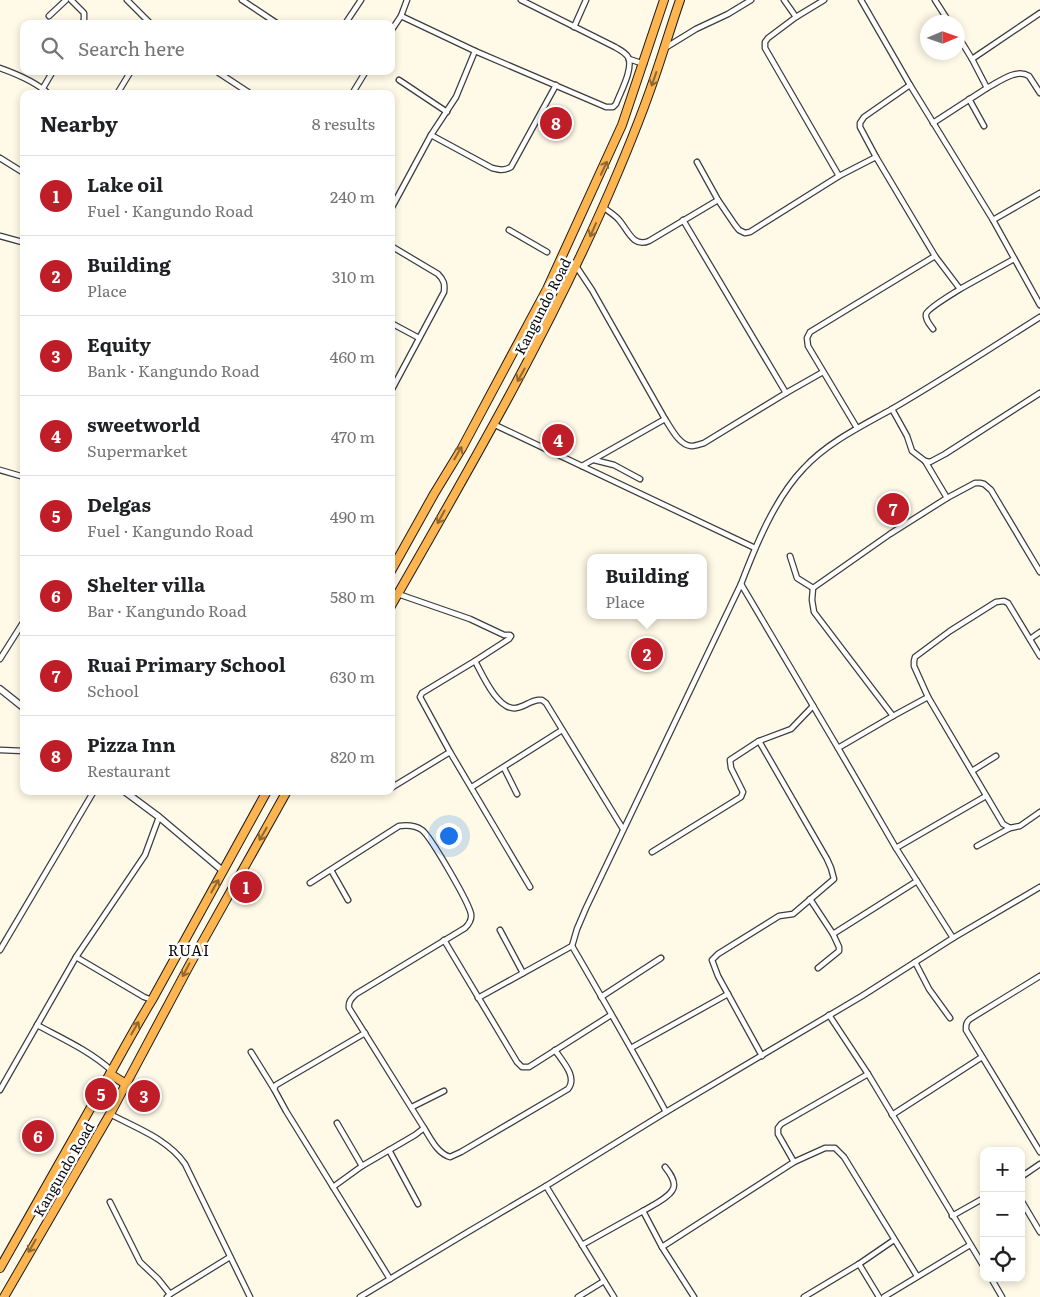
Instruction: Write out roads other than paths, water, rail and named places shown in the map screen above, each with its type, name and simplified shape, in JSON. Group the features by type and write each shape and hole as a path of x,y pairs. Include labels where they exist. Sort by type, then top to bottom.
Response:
{"highway":[{"name":"Kangundo Road","path":"395,564 462,448 547,289 622,125 664,0"},
{"name":"Kangundo Road","path":"395,599 494,424 576,266 635,130 680,0"},
{"path":"659,17 674,18"},
{"path":"634,90 648,95"},
{"path":"622,125 635,130"},
{"name":"Kangundo Road","path":"0,1268 152,1000 265,795"},
{"name":"Kangundo Road","path":"4,1297 110,1114 189,966 285,795"},
{"path":"111,1072 126,1084"}],"street":[{"path":"49,16 66,0"},
{"path":"71,0 84,13 84,20"},
{"path":"126,0 147,20"},
{"path":"242,0 272,20"},
{"path":"348,20 361,0"},
{"path":"395,24 408,0"},
{"path":"521,0 615,47 629,59 644,64"},
{"path":"574,28 586,0"},
{"path":"664,49 696,29 728,14 751,0"},
{"path":"784,0 796,17"},
{"path":"824,0 796,17 768,38 765,42 765,48 839,176"},
{"path":"861,0 910,85 993,220 1040,305"},
{"path":"935,0 945,15"},
{"path":"972,59 1040,14"},
{"path":"400,16 475,51 606,106 613,107 616,104 630,66 629,59"},
{"path":"965,48 987,88"},
{"path":"395,202 431,135 456,98 475,51"},
{"path":"0,68 43,88 51,75"},
{"path":"933,123 969,99 1011,75 1022,73 1029,76 1040,94"},
{"path":"119,90 128,75"},
{"path":"222,75 245,90"},
{"path":"354,90 364,75"},
{"path":"399,80 447,112"},
{"path":"431,135 492,168 507,170 511,167 556,85"},
{"path":"910,85 864,117 861,120 860,127 936,256 960,289"},
{"path":"969,99 984,126"},
{"path":"698,162 718,200 740,230 750,232 839,176 876,157"},
{"path":"0,158 20,170"},
{"path":"993,220 1040,193"},
{"path":"603,207 620,221 632,237 640,243 649,241 718,200"},
{"path":"684,220 786,393"},
{"path":"509,230 547,252"},
{"path":"0,236 20,241"},
{"path":"395,248 438,274 445,284 444,292 395,383"},
{"path":"857,428 808,346 807,338 810,332 936,256"},
{"path":"932,329 926,320 926,314 936,305 960,289 1014,259"},
{"path":"576,266 592,290 665,419 685,444 692,446 704,443 823,372"},
{"path":"478,998 572,946 577,929 741,584 755,548 780,500 804,467 857,428 892,409 1040,317"},
{"path":"395,325 419,338"},
{"path":"925,461 930,462 945,454 1040,393"},
{"path":"892,409 907,436 912,451 925,461 947,498"},
{"path":"582,466 665,419"},
{"path":"494,424 755,548"},
{"path":"594,460 614,465 640,479"},
{"path":"0,470 20,476"},
{"path":"813,588 890,534 947,498 975,483 984,484 991,490 1040,572"},
{"path":"790,556 797,578 813,588"},
{"path":"741,584 896,848 953,938"},
{"path":"813,588 814,612 893,716"},
{"path":"398,594 470,619 504,635 511,636 509,640 420,696 450,752 530,887"},
{"path":"1010,828 1003,824 928,697 914,666 914,661 915,657 950,631 996,602 1004,601 1008,603 1040,656"},
{"path":"0,658 20,627"},
{"path":"1030,639 1040,632"},
{"path":"475,661 488,684 504,706 510,709 534,701 542,700 546,703 623,829"},
{"path":"0,689 20,705"},
{"path":"838,748 928,697"},
{"path":"652,852 741,797 743,792 731,768 730,760 759,741 791,729 813,706"},
{"path":"472,787 562,730"},
{"path":"759,741 831,868 834,879 793,914 779,916 718,954 712,960 718,976 762,1056"},
{"path":"0,750 20,751"},
{"path":"395,786 450,752"},
{"path":"972,771 996,756"},
{"path":"504,768 517,794"},
{"path":"0,950 92,795"},
{"path":"134,795 224,871"},
{"path":"896,848 986,796"},
{"path":"977,846 1010,828 1020,826 1040,812"},
{"path":"0,1090 76,957 145,855 159,817"},
{"path":"310,883 400,826 409,825 423,830 467,903 471,913 471,920 465,928 356,994 348,1004 424,1128 438,1150 444,1155 450,1157 461,1152 568,1089 572,1078 555,1050"},
{"path":"331,870 348,900"},
{"path":"833,934 916,881"},
{"path":"360,1297 1040,887"},
{"path":"810,899 833,934 839,947 839,951 835,956 818,968"},
{"path":"500,930 524,973"},
{"path":"444,940 519,1065 522,1067 529,1067 611,1016"},
{"path":"572,946 611,1016 632,1048 666,1112"},
{"path":"76,957 152,1000"},
{"path":"601,997 661,958"},
{"path":"915,962 928,989 950,1018"},
{"path":"1040,976 966,1024 966,1030 1040,1152"},
{"path":"632,1048 728,994"},
{"path":"829,1015 868,1074 980,1261"},
{"path":"37,1025 82,1049 100,1061 111,1072"},
{"path":"274,1089 276,1085 365,1033"},
{"path":"251,1052 390,1279"},
{"path":"892,1115 982,1057"},
{"path":"794,1162 778,1134 778,1128 781,1124 868,1074"},
{"path":"412,1107 444,1091"},
{"path":"110,1114 161,1141 181,1158 250,1297"},
{"path":"337,1123 362,1166"},
{"path":"333,1187 362,1166 424,1128"},
{"path":"662,1247 794,1162 825,1148 835,1148 844,1157 917,1276"},
{"path":"389,1150 418,1204"},
{"path":"1025,1174 1040,1164"},
{"path":"582,1245 671,1194 674,1189 673,1178 665,1167"},
{"path":"546,1186 614,1297"},
{"path":"952,1216 980,1200"},
{"path":"110,1202 140,1262 158,1279 168,1296 230,1257"},
{"path":"1025,1207 1040,1232"},
{"path":"643,1211 662,1247 694,1297"},
{"path":"804,1297 859,1264 894,1240"},
{"path":"884,1297 970,1245"},
{"path":"859,1264 879,1297"},
{"path":"578,1297 604,1281"},
{"path":"993,1282 1002,1297"}],"place":[{"name":"Pizza Inn","path":"556,123"},
{"name":"sweetworld","path":"558,440"},
{"name":"Ruai Primary School","path":"893,509"},
{"name":"Building","path":"647,654"},
{"name":"Lake oil","path":"246,887"},
{"name":"Delgas","path":"101,1094"},
{"name":"Equity","path":"144,1096"},
{"name":"Shelter villa","path":"38,1136"}],"district":[{"name":"RUAI","path":"189,949"}]}
